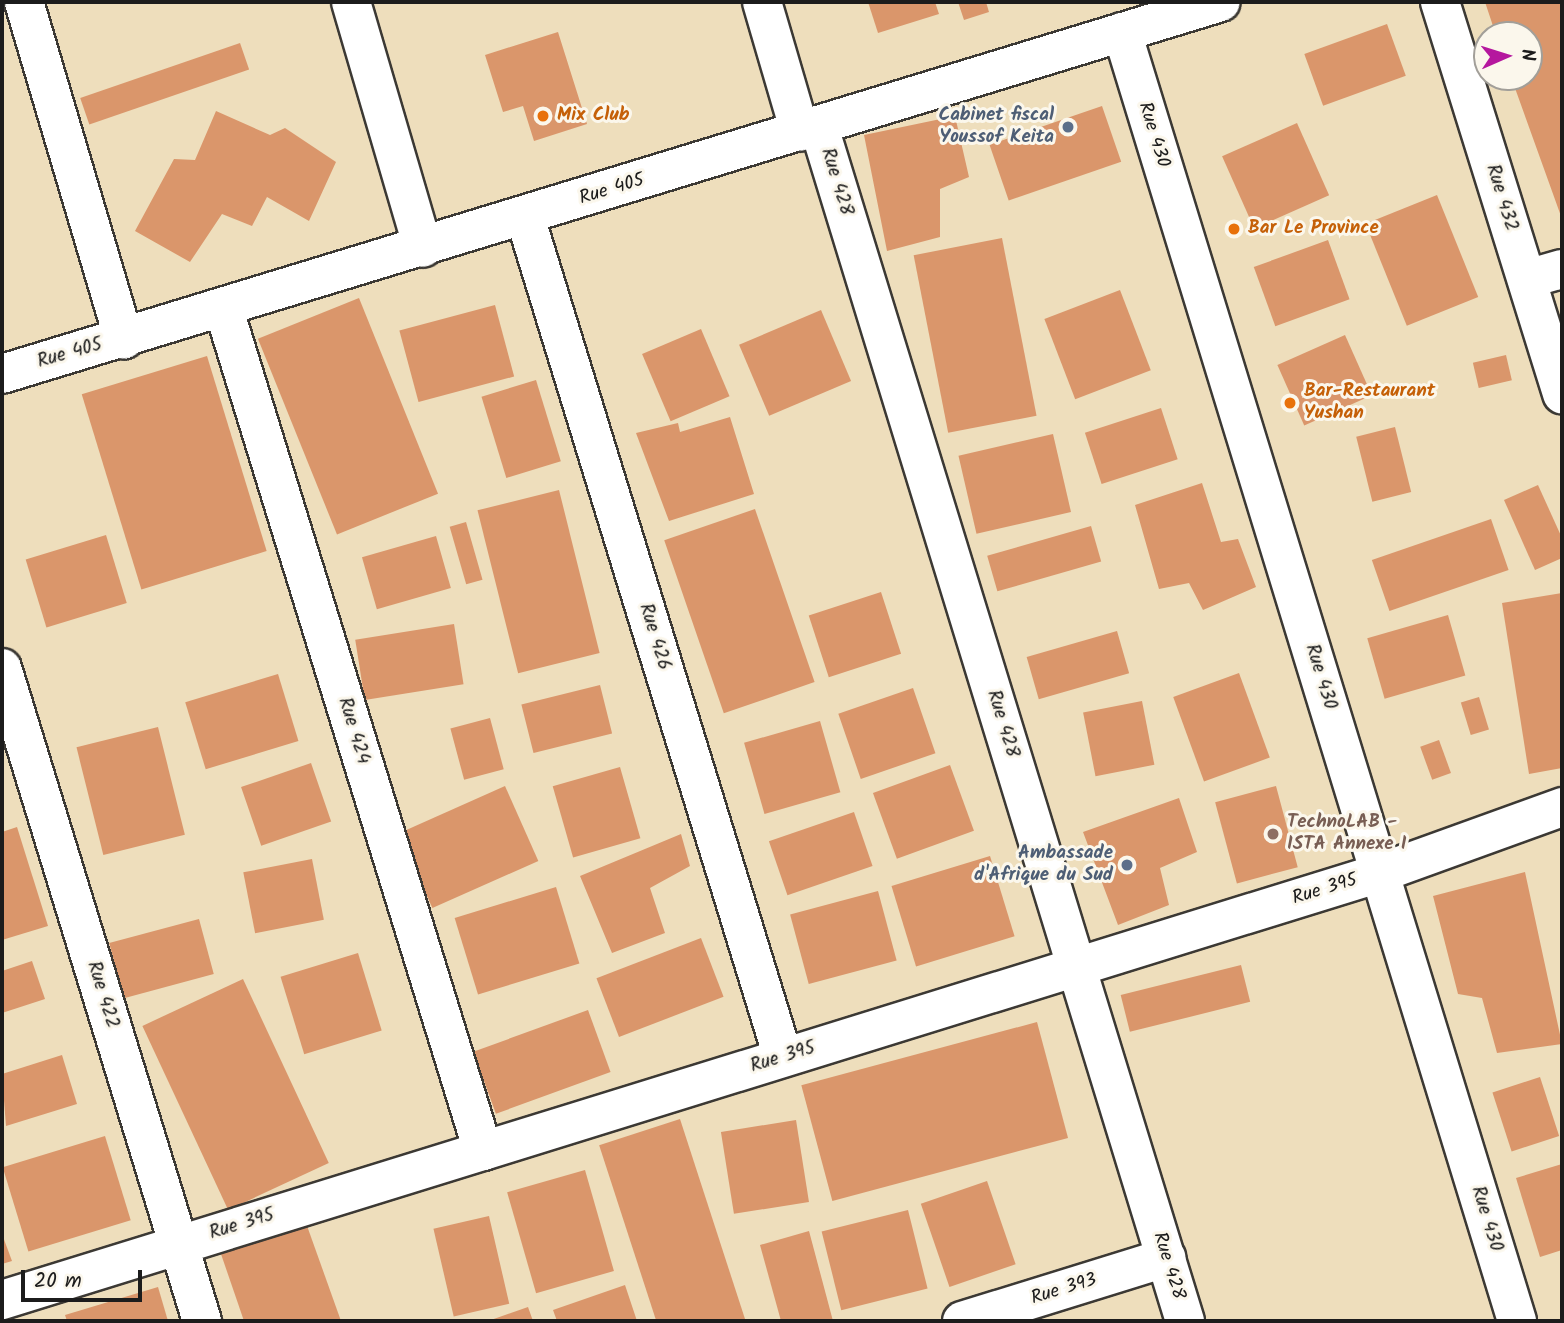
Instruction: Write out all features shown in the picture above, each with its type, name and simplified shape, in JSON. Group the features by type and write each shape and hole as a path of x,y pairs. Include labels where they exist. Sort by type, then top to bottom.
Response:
{"street":[{"path":"24,2 124,339"},
{"path":"351,2 423,248"},
{"name":"Rue 428","path":"762,2 810,129 1077,966 1185,1321"},
{"name":"Rue 405","path":"2,374 224,310 1222,2"},
{"name":"Rue 432","path":"1440,2 1544,274 1562,394"},
{"name":"Rue 430","path":"1122,32 1517,1321"},
{"name":"Rue 426","path":"525,217 783,1058"},
{"name":"Rue 424","path":"224,310 482,1151"},
{"name":"Rue 422","path":"2,668 202,1321"},
{"name":"Rue 395","path":"2,1300 1380,873 1562,807"},
{"name":"Rue 393","path":"962,1321 1166,1258"}],"building":[{"path":"868,2 935,2 939,14 878,33"},
{"path":"958,2 986,2 989,12 964,20"},
{"path":"1485,2 1562,2 1562,219 1516,91 1543,91 1543,21 1491,21"},
{"path":"1387,24 1406,76 1323,106 1304,54"},
{"path":"558,32 587,124 534,141 523,106 503,112 485,55"},
{"path":"240,43 249,69 89,124 80,98"},
{"path":"1102,106 1121,162 1009,201 989,145"},
{"path":"216,111 270,135 285,128 336,162 309,221 267,197 252,226 222,214 190,262 135,231 174,159 195,160"},
{"path":"955,116 969,177 940,189 940,237 887,251 864,135"},
{"path":"1297,123 1329,195 1254,229 1222,156"},
{"path":"1437,195 1478,297 1407,326 1366,224"},
{"path":"1002,238 1037,416 948,433 914,255"},
{"path":"1328,240 1350,299 1275,326 1254,267"},
{"path":"1120,290 1151,370 1075,399 1044,319"},
{"path":"359,298 438,494 337,534 258,339"},
{"path":"495,305 514,376 419,402 399,331"},
{"path":"821,310 851,381 769,416 739,345"},
{"path":"701,329 730,396 671,421 642,354"},
{"path":"1345,335 1372,395 1304,425 1277,365"},
{"path":"1506,355 1512,380 1479,388 1473,363"},
{"path":"207,356 267,551 141,589 82,394"},
{"path":"536,380 561,461 506,478 481,397"},
{"path":"1161,408 1178,459 1102,484 1085,433"},
{"path":"730,417 754,494 669,521 636,433 678,423 680,432"},
{"path":"1395,427 1411,492 1372,502 1356,437"},
{"path":"1053,434 1071,512 976,534 958,456"},
{"path":"1202,483 1221,542 1238,539 1256,587 1203,610 1189,583 1159,589 1135,505"},
{"path":"1538,485 1562,538 1562,558 1535,570 1504,500"},
{"path":"559,490 600,653 518,673 477,510"},
{"path":"755,509 815,682 724,713 664,540"},
{"path":"1491,519 1509,570 1389,611 1372,560"},
{"path":"466,522 483,580 466,584 450,527"},
{"path":"1091,526 1101,562 997,591 987,556"},
{"path":"106,535 127,603 46,627 26,560"},
{"path":"436,536 451,588 377,609 362,557"},
{"path":"881,592 901,654 829,677 809,615"},
{"path":"1562,593 1562,768 1529,774 1502,603"},
{"path":"1448,615 1465,676 1385,699 1367,638"},
{"path":"454,624 464,684 365,700 355,640"},
{"path":"1117,631 1129,673 1039,699 1027,657"},
{"path":"1239,673 1270,758 1204,782 1173,697"},
{"path":"278,674 298,741 206,769 185,702"},
{"path":"600,685 612,734 534,753 521,705"},
{"path":"913,688 935,753 861,779 838,714"},
{"path":"1479,697 1489,730 1471,735 1461,703"},
{"path":"1142,701 1154,765 1096,776 1083,712"},
{"path":"490,718 504,769 464,780 450,729"},
{"path":"820,721 840,792 764,814 744,743"},
{"path":"158,727 185,835 103,855 76,747"},
{"path":"1439,740 1451,773 1432,780 1420,747"},
{"path":"311,763 331,822 261,846 241,787"},
{"path":"950,765 974,831 897,859 873,793"},
{"path":"620,767 640,838 573,857 553,786"},
{"path":"505,786 538,861 432,908 399,833"},
{"path":"1276,786 1298,867 1237,883 1215,802"},
{"path":"1179,798 1197,852 1160,868 1169,905 1118,925 1083,832"},
{"path":"854,812 873,866 787,895 769,841"},
{"path":"17,827 48,926 2,940 2,832"},
{"path":"681,834 690,866 650,888 665,933 612,953 580,876"},
{"path":"990,856 1015,936 916,966 892,886"},
{"path":"312,859 324,920 255,933 243,872"},
{"path":"1525,872 1562,1044 1497,1053 1482,998 1458,994 1433,896"},
{"path":"556,887 579,964 478,994 455,918"},
{"path":"878,891 897,961 809,984 790,915"},
{"path":"199,919 214,974 124,998 109,943"},
{"path":"701,938 724,997 619,1037 596,978"},
{"path":"358,953 382,1030 304,1054 281,977"},
{"path":"32,961 45,999 2,1013 2,971"},
{"path":"1241,965 1250,1002 1130,1032 1121,995"},
{"path":"243,979 329,1163 228,1210 142,1026"},
{"path":"588,1010 611,1072 496,1114 473,1052"},
{"path":"1037,1022 1068,1138 832,1201 801,1085"},
{"path":"62,1055 77,1104 6,1126 2,1074"},
{"path":"1540,1077 1559,1136 1512,1151 1492,1092"},
{"path":"680,1119 746,1321 656,1321 599,1145"},
{"path":"796,1120 809,1202 734,1214 721,1132"},
{"path":"105,1136 131,1220 28,1251 3,1167"},
{"path":"1562,1164 1562,1250 1540,1257 1516,1178"},
{"path":"585,1170 614,1271 536,1293 507,1192"},
{"path":"987,1181 1016,1264 949,1287 921,1204"},
{"path":"908,1210 928,1289 841,1310 822,1232"},
{"path":"489,1216 509,1304 454,1317 433,1229"},
{"path":"306,1223 341,1321 244,1321 221,1254"},
{"path":"809,1231 833,1321 781,1321 760,1245"},
{"path":"2,1234 12,1261 2,1264"},
{"path":"625,1285 637,1321 557,1321 553,1310"},
{"path":"158,1287 168,1321 67,1321 65,1315"},
{"path":"528,1307 533,1321 488,1321"}],"place":[{"name":"Mix Club","path":"543,116"},
{"name":"Cabinet fiscal Youssof Keita","path":"1068,127"},
{"name":"Bar Le Province","path":"1234,229"},
{"name":"Bar-Restaurant Yushan","path":"1290,403"},
{"name":"TechnoLAB - ISTA Annexe I","path":"1273,834"},
{"name":"Ambassade d'Afrique du Sud","path":"1127,865"}]}
